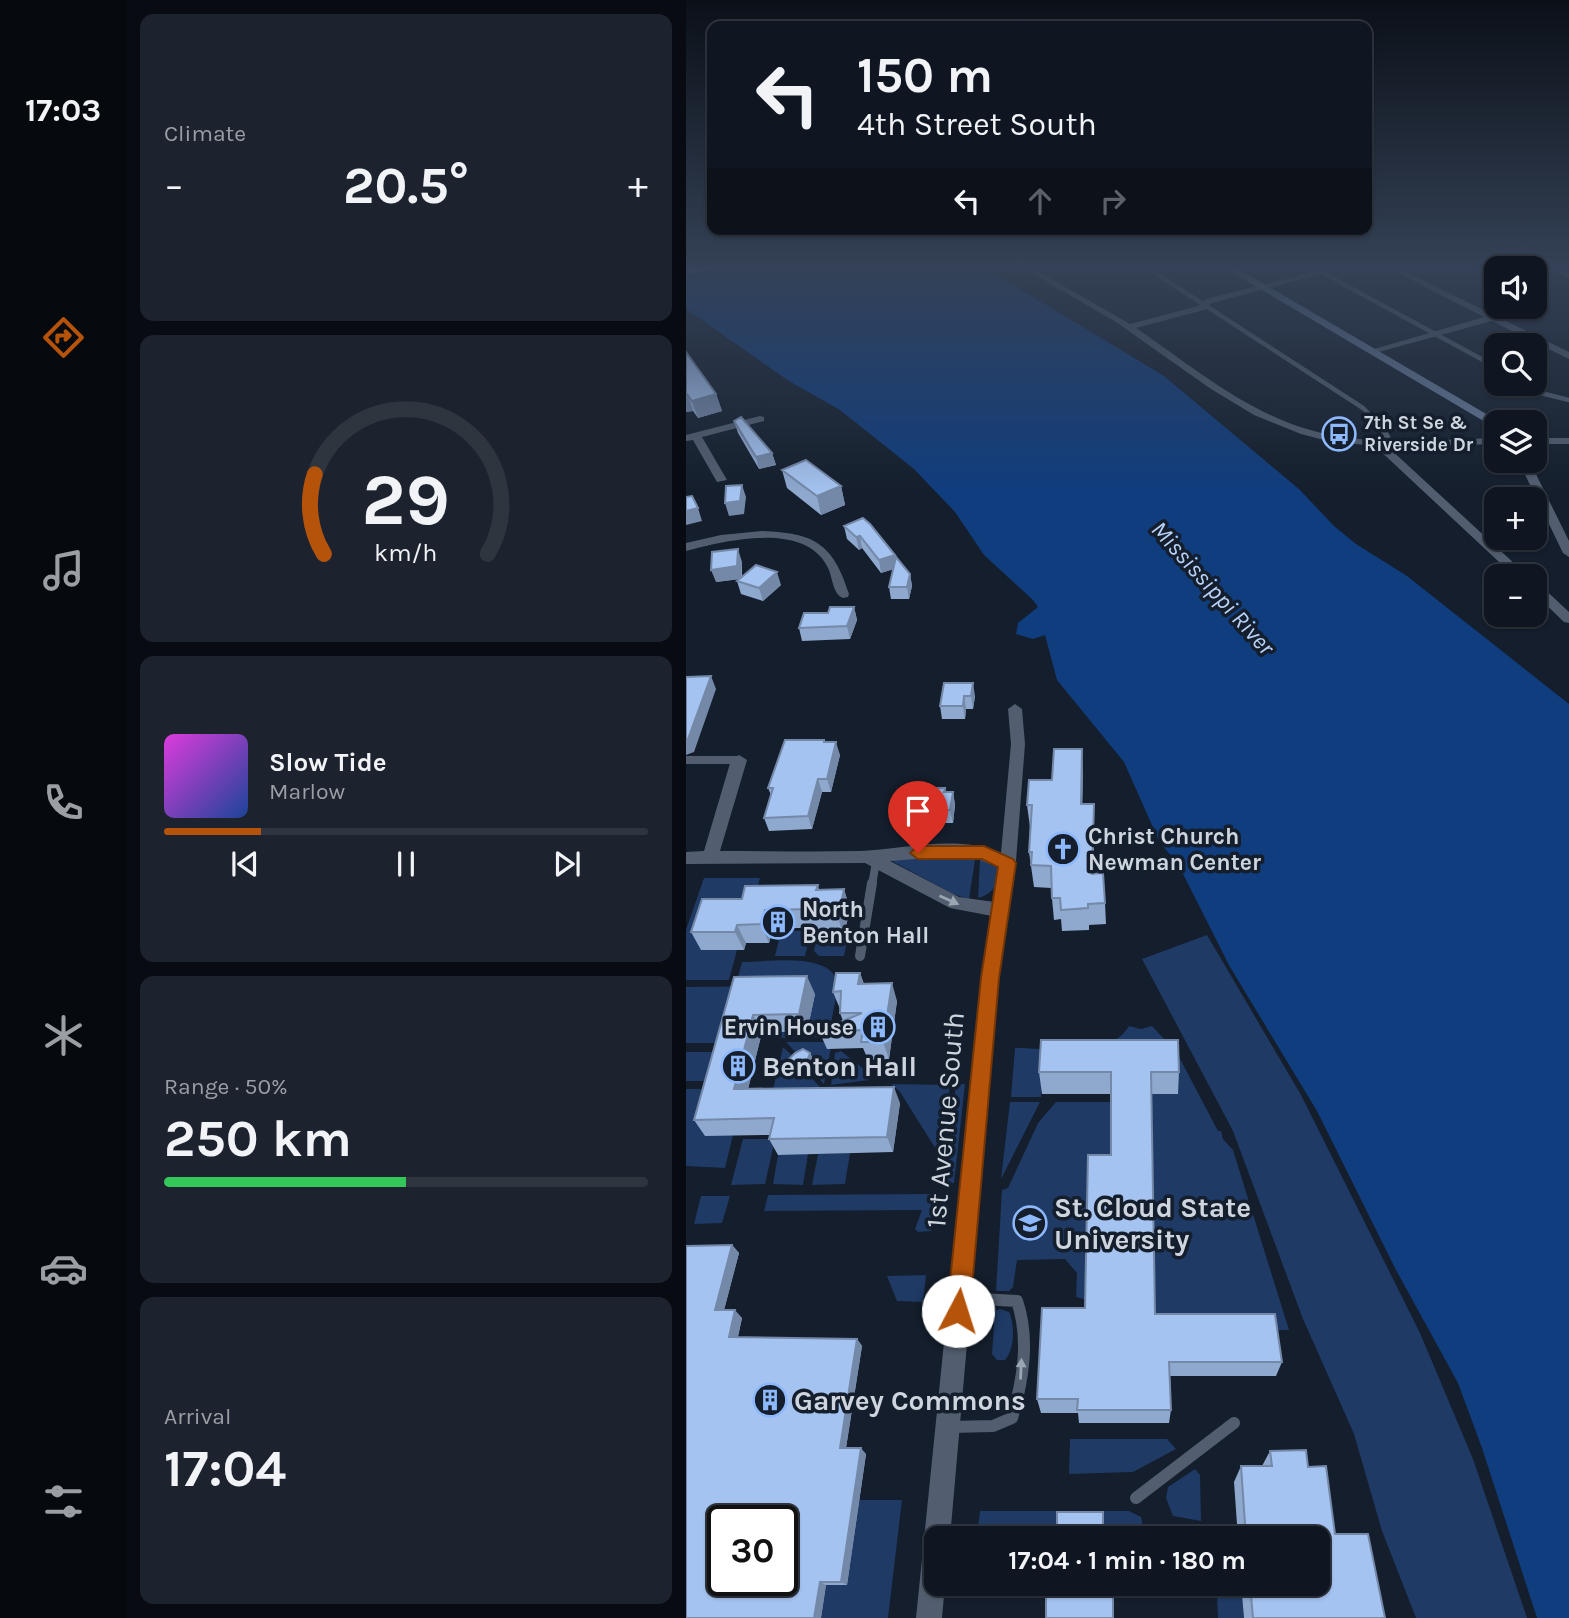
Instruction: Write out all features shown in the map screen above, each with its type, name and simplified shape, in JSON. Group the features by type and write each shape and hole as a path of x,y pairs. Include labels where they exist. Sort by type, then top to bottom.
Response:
{"street":[{"path":"1151,343 1238,403 1267,418 1326,437 1377,442 1484,441"},
{"path":"1358,343 1484,417"},
{"path":"1374,352 1407,343"},
{"path":"1542,343 1569,356"},
{"path":"721,480 691,437 760,419"},
{"path":"1547,441 1569,441"},
{"path":"1377,442 1509,564"},
{"path":"1529,473 1569,553"},
{"path":"686,547 752,535 806,541 821,550 831,561 843,594"},
{"path":"1547,598 1569,619"},
{"name":"1st Avenue South","path":"937,1526 990,978 1007,863 1018,744 1015,709"},
{"path":"710,858 740,760"},
{"path":"686,858 872,859 975,852 991,854 1007,863"},
{"path":"872,859 956,903 1000,910"},
{"name":"1st Avenue South","path":"929,1618 931,1596"}],"lane":[{"path":"1260,343 1363,408 1381,425 1390,442"},
{"path":"1452,343 1484,361"},
{"path":"1547,394 1569,400"},
{"path":"686,760 740,760"},
{"path":"860,956 872,859"},
{"path":"947,1427 993,1426 1012,1418 1020,1393 1024,1316 1017,1301 960,1298"},
{"path":"1136,1498 1234,1423"}],"shaded area":[{"path":"967,855 975,860 969,899 953,894 890,860 891,857"},
{"path":"980,859 996,865 998,876 992,890 978,898"},
{"path":"704,878 760,878 755,897 701,950 737,950 729,980 686,980 686,930"},
{"path":"781,931 811,931 805,956 775,956"},
{"path":"1207,935 1301,1095 1420,1333 1473,1459 1527,1618 1416,1618 1382,1531 1354,1434 1303,1319 1233,1131 1142,959"},
{"path":"816,937 848,937 844,956 819,956 814,951"},
{"path":"799,961 827,968 835,976 838,988 828,1037 779,1038 771,1032 737,980 742,962"},
{"path":"779,986 721,1043 686,1043 686,987"},
{"path":"1129,1026 1141,1029 1152,1026 1177,1053 1218,1131 1221,1131 1223,1139 1233,1150 1289,1330 1154,1330 1150,1094 1177,1094 1043,1063 1041,1097 1011,1097 1015,1048 1093,1048 1120,1037"},
{"path":"786,1042 832,1042 824,1084 809,1068 812,1060 800,1057"},
{"path":"783,1047 797,1060 797,1070 805,1071 822,1089 773,1089"},
{"path":"841,1051 870,1074 869,1080 831,1085 835,1053"},
{"path":"686,1052 727,1052 720,1081 686,1081"},
{"path":"891,1084 950,1085 942,1153 939,1154 900,1092"},
{"path":"956,1084 965,1084 954,1183 944,1184"},
{"path":"686,1089 717,1089 705,1135 733,1135 725,1168 686,1166"},
{"path":"1010,1102 1040,1102 1001,1179"},
{"path":"1056,1102 1112,1102 1111,1175 1087,1300 1076,1297 1077,1273 1065,1259 1017,1260 1013,1287 1009,1291 996,1291 1002,1190 1008,1188 1038,1123"},
{"path":"743,1139 775,1139 765,1184 731,1185"},
{"path":"850,1153 845,1184 812,1185 818,1154"},
{"path":"808,1154 803,1185 773,1184 778,1155"},
{"path":"935,1194 931,1231 918,1232 915,1229 922,1210 764,1211 768,1195"},
{"path":"701,1196 730,1196 722,1223 694,1224"},
{"path":"926,1275 923,1302 897,1301 887,1276"},
{"path":"1000,1309 1009,1312 1013,1330 1011,1350 1005,1360 997,1360 992,1354 995,1311"},
{"path":"1070,1439 1167,1439 1176,1449 1133,1472 1069,1474"},
{"path":"1195,1469 1200,1475 1201,1521 1173,1516 1166,1498 1168,1487"},
{"path":"859,1500 902,1500 888,1618 821,1618 826,1585 847,1584"},
{"path":"980,1511 1129,1511 1141,1517 1143,1526 978,1526"},
{"path":"1217,1596 1242,1596 1244,1618 1218,1618"}],"water":[{"name":"Mississippi River","path":"734,343 1108,343 1164,376 1300,490 1334,526 1356,544 1407,576 1569,704 1569,1618 1537,1618 1458,1383 1396,1270 1317,1111 1230,967 1179,866 1159,841 1124,762 1057,680 1045,635 1033,639 1016,634 1018,623 1038,607 984,555 955,512 914,469 840,410 789,381"}],"building":[{"path":"686,352 716,394 692,401 686,394"},
{"path":"741,417 772,453 756,457 734,421"},
{"path":"806,460 841,486 817,496 782,470"},
{"path":"742,485 740,501 725,503 726,486"},
{"path":"692,496 698,508 686,511 686,497"},
{"path":"863,518 895,555 879,560 860,536 856,537 844,526"},
{"path":"738,549 737,566 711,570 712,552"},
{"path":"896,557 910,574 907,587 889,587"},
{"path":"756,565 777,572 759,588 737,581"},
{"path":"830,607 854,607 847,626 799,628 804,613 828,613"},
{"path":"711,676 688,739 686,740 686,677"},
{"path":"944,683 973,683 971,696 964,696 963,706 940,706"},
{"path":"785,740 836,742 827,779 818,779 808,816 764,818 773,788 768,788"},
{"name":"Christ Church Newman Center","path":"1054,749 1082,749 1081,804 1094,804 1092,874 1103,873 1105,903 1088,904 1088,908 1061,910 1060,898 1052,898 1051,866 1031,865 1032,852 1029,852 1032,805 1027,805 1029,780 1052,780"},
{"path":"907,788 945,788 944,792 953,792 950,810 941,810 941,813 902,813"},
{"path":"818,885 816,890 844,889 838,918 809,918 811,909 765,910 761,924 737,925 735,932 691,932 702,899 742,899 745,886"},
{"path":"836,973 860,973 858,984 892,983 883,1042 861,1042 863,1030 819,1031 862,1013 840,1013 841,991 833,992"},
{"path":"807,976 799,1014 753,1015 734,1089 894,1087 887,1137 769,1139 774,1118 694,1120 734,977"},
{"path":"1041,1040 1178,1040 1179,1072 1151,1072 1155,1314 1275,1314 1282,1362 1169,1362 1171,1410 1077,1410 1078,1399 1037,1399 1042,1308 1085,1308 1088,1155 1111,1155 1111,1072 1039,1072"},
{"path":"803,1049 810,1053 802,1065 783,1065 795,1053"},
{"name":"Garvey Commons","path":"732,1245 715,1310 735,1310 729,1337 857,1339 840,1448 861,1448 841,1582 820,1582 814,1618 686,1618 686,1246"},
{"path":"1306,1450 1308,1467 1326,1466 1335,1534 1368,1534 1385,1618 1253,1618 1251,1596 1330,1596 1330,1526 1245,1526 1241,1466 1272,1466 1270,1451"},
{"path":"1057,1512 1103,1512 1103,1526 1057,1526"},
{"path":"1046,1596 1113,1596 1113,1618 1046,1618"}],"place":[{"name":"7th St Se & Riverside Dr","path":"1339,434"},
{"name":"Christ Church Newman Center","path":"1063,849"},
{"name":"North Benton Hall","path":"778,922"},
{"name":"Ervin House","path":"878,1027"},
{"name":"Benton Hall","path":"738,1066"},
{"name":"St. Cloud State University","path":"1030,1223"},
{"name":"Garvey Commons","path":"770,1400"}],"route":[{"path":"918,853 984,852 1007,863 990,978 958,1311"}]}
